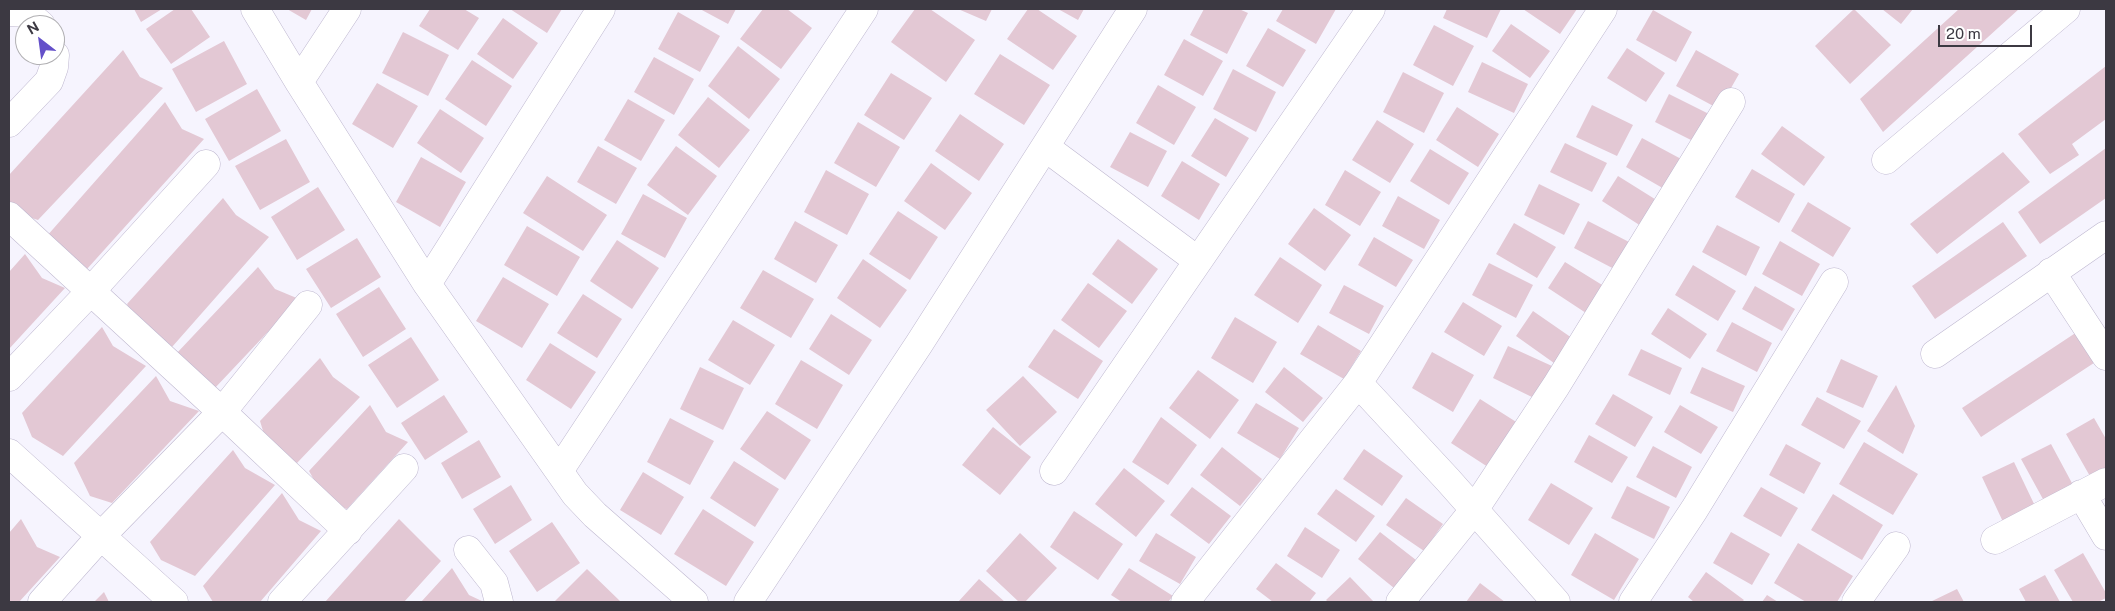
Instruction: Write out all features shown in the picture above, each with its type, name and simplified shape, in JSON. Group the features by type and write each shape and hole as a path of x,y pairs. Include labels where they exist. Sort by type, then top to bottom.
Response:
{"street":[{"path":"255,9 427,284 575,494 694,602"},
{"path":"299,82 347,9"},
{"path":"427,284 601,9"},
{"path":"559,471 864,9"},
{"path":"748,602 919,344 1133,9"},
{"path":"1054,471 1371,9"},
{"path":"1186,602 1358,384 1603,9"},
{"path":"1886,160 2066,9"},
{"path":"9,12 27,13 29,15"},
{"path":"9,123 49,81 54,65"},
{"path":"1400,602 1474,510 1556,386 1731,102"},
{"path":"1044,147 1197,260"},
{"path":"9,377 90,292 206,164"},
{"path":"9,216 348,531"},
{"path":"1935,354 2106,234"},
{"path":"2051,272 2106,356"},
{"path":"1633,602 1694,510 1834,282"},
{"path":"42,602 100,537 222,412 308,305"},
{"path":"1358,384 1556,602"},
{"path":"9,453 174,602"},
{"path":"282,602 404,468"},
{"path":"1995,540 2106,482"},
{"path":"2081,494 2106,536"},
{"path":"1856,602 1896,546"},
{"path":"468,550 494,583 498,602"}],"building":[{"path":"134,9 162,9 141,22"},
{"path":"175,9 191,9 210,37 171,64 146,29"},
{"path":"287,9 312,9 306,20"},
{"path":"430,9 464,9 479,18 458,50 419,26"},
{"path":"510,9 562,9 547,33"},
{"path":"700,9 736,9 728,24"},
{"path":"763,9 787,9 812,28 781,69 740,39"},
{"path":"915,9 930,9 975,40 946,82 891,42"},
{"path":"958,9 992,9 986,21"},
{"path":"1028,9 1037,9 1077,36 1053,70 1007,39"},
{"path":"1058,9 1084,9 1078,20"},
{"path":"1204,9 1239,9 1248,13 1227,54 1190,35"},
{"path":"1283,9 1336,9 1316,44 1276,21"},
{"path":"1447,9 1501,9 1487,38 1443,18"},
{"path":"1523,9 1577,9 1560,34"},
{"path":"1854,9 1891,45 1850,84 1815,46"},
{"path":"1882,9 1913,9 1901,24"},
{"path":"1959,9 2019,9 1883,132 1860,99"},
{"path":"1653,10 1692,32 1676,62 1636,40"},
{"path":"678,12 720,36 700,72 658,49"},
{"path":"503,18 538,43 513,79 477,54"},
{"path":"1511,24 1550,51 1530,78 1492,51"},
{"path":"1434,25 1474,46 1453,86 1413,65"},
{"path":"1268,28 1306,50 1283,87 1246,66"},
{"path":"403,32 449,55 428,96 382,73"},
{"path":"1184,39 1223,61 1203,96 1164,75"},
{"path":"224,41 247,84 196,112 172,69"},
{"path":"738,46 780,79 749,119 708,86"},
{"path":"1627,48 1665,73 1646,102 1607,78"},
{"path":"123,50 140,77 163,88 38,220 16,213 9,204 9,175"},
{"path":"1696,50 1739,74 1719,109 1676,86"},
{"path":"1000,54 1050,85 1024,125 974,94"},
{"path":"654,57 694,79 674,115 634,92"},
{"path":"472,60 512,86 486,126 445,99"},
{"path":"1482,62 1528,84 1514,113 1468,92"},
{"path":"2106,66 2106,119 2072,144 2079,155 2050,174 2018,134"},
{"path":"1233,69 1276,92 1256,132 1213,109"},
{"path":"1403,72 1444,93 1424,133 1383,112"},
{"path":"891,73 932,98 904,140 864,115"},
{"path":"377,83 418,106 393,148 352,124"},
{"path":"1158,85 1196,107 1174,145 1136,123"},
{"path":"257,89 281,131 229,161 205,119"},
{"path":"1669,94 1711,115 1697,143 1655,122"},
{"path":"708,97 750,130 719,168 678,135"},
{"path":"628,99 665,120 641,161 604,140"},
{"path":"165,102 182,129 204,139 87,269 46,237"},
{"path":"1592,105 1633,125 1617,156 1576,137"},
{"path":"1457,107 1499,134 1478,167 1436,140"},
{"path":"440,109 484,138 461,173 417,143"},
{"path":"960,114 1004,144 979,181 935,151"},
{"path":"1215,118 1249,138 1226,177 1191,156"},
{"path":"1377,120 1414,144 1390,183 1352,160"},
{"path":"858,122 900,147 876,187 834,163"},
{"path":"1782,126 1825,157 1804,186 1761,154"},
{"path":"1130,132 1167,151 1148,187 1110,167"},
{"path":"1642,138 1683,160 1666,190 1626,167"},
{"path":"286,139 310,182 260,210 235,166"},
{"path":"1565,143 1607,163 1592,192 1550,172"},
{"path":"598,146 637,168 616,204 577,182"},
{"path":"676,146 717,176 688,215 647,185"},
{"path":"2106,148 2106,198 2040,244 2018,212"},
{"path":"1430,149 1469,173 1449,205 1410,181"},
{"path":"2003,152 2030,182 1937,254 1910,224"},
{"path":"421,157 466,182 440,227 396,202"},
{"path":"1182,161 1220,184 1199,220 1161,196"},
{"path":"931,163 972,193 945,230 904,201"},
{"path":"1752,169 1795,194 1779,223 1735,197"},
{"path":"826,170 869,194 847,235 804,212"},
{"path":"1345,170 1381,192 1360,226 1325,205"},
{"path":"547,176 607,215 583,251 523,213"},
{"path":"1618,176 1658,201 1641,226 1602,201"},
{"path":"1539,184 1580,204 1564,235 1524,215"},
{"path":"318,187 345,230 297,260 271,217"},
{"path":"643,194 687,218 665,258 621,234"},
{"path":"1398,196 1440,220 1424,249 1382,226"},
{"path":"223,198 236,215 269,237 172,347 137,326 127,304"},
{"path":"1808,202 1851,228 1833,257 1791,231"},
{"path":"1314,208 1351,235 1325,271 1288,244"},
{"path":"898,211 938,237 910,280 869,254"},
{"path":"795,221 838,245 816,283 774,259"},
{"path":"1588,221 1633,244 1618,271 1574,248"},
{"path":"2003,222 2027,256 1935,319 1912,286"},
{"path":"1514,223 1556,247 1537,278 1496,254"},
{"path":"1717,225 1760,247 1746,276 1702,252"},
{"path":"527,226 580,257 557,296 504,265"},
{"path":"1374,237 1413,260 1396,287 1358,265"},
{"path":"357,238 381,277 331,308 306,269"},
{"path":"1118,239 1158,269 1132,304 1092,274"},
{"path":"617,240 659,268 632,309 590,281"},
{"path":"1780,241 1820,264 1802,296 1762,274"},
{"path":"25,254 42,278 65,288 9,349 9,272"},
{"path":"1280,257 1322,285 1298,323 1254,295"},
{"path":"863,259 907,290 880,328 837,298"},
{"path":"1565,262 1607,288 1589,315 1548,288"},
{"path":"1489,263 1533,285 1516,318 1472,295"},
{"path":"1693,265 1736,291 1718,321 1675,295"},
{"path":"258,267 275,289 299,299 214,389 176,354"},
{"path":"763,270 814,299 791,338 740,308"},
{"path":"503,277 549,304 522,348 476,321"},
{"path":"1088,283 1127,311 1099,348 1061,320"},
{"path":"1344,285 1384,306 1369,334 1329,313"},
{"path":"1755,286 1795,309 1782,331 1742,309"},
{"path":"379,287 406,329 363,357 336,314"},
{"path":"583,294 622,319 597,358 557,333"},
{"path":"1463,302 1502,326 1484,356 1444,332"},
{"path":"1668,308 1707,334 1690,359 1651,334"},
{"path":"1533,311 1572,338 1554,363 1516,336"},
{"path":"831,314 872,340 849,375 809,349"},
{"path":"1235,317 1277,342 1253,383 1211,358"},
{"path":"733,320 775,345 750,385 708,360"},
{"path":"1732,322 1772,343 1757,372 1716,351"},
{"path":"1318,325 1361,351 1344,379 1300,354"},
{"path":"102,327 113,346 146,366 63,456 32,437 22,413"},
{"path":"1054,329 1103,361 1078,399 1028,367"},
{"path":"2080,330 2100,359 1981,437 1962,408"},
{"path":"411,337 439,380 397,408 368,365"},
{"path":"550,343 596,372 571,409 526,380"},
{"path":"1508,346 1552,366 1536,399 1493,378"},
{"path":"1641,349 1682,368 1670,395 1628,375"},
{"path":"1432,352 1474,375 1453,412 1412,388"},
{"path":"320,358 333,377 360,397 297,463 267,444 260,421"},
{"path":"1841,359 1878,376 1863,408 1826,392"},
{"path":"801,360 843,385 817,429 775,404"},
{"path":"700,367 744,388 723,430 680,409"},
{"path":"1284,367 1323,398 1303,422 1265,392"},
{"path":"1702,367 1745,386 1733,412 1690,393"},
{"path":"1198,370 1239,400 1210,439 1169,408"},
{"path":"156,376 170,401 199,411 112,503 90,496 74,463"},
{"path":"1023,376 1057,412 1020,446 986,410"},
{"path":"1896,385 1915,426 1903,454 1867,431"},
{"path":"1613,394 1653,417 1635,447 1595,424"},
{"path":"444,395 468,432 425,460 401,423"},
{"path":"1817,397 1861,421 1844,449 1801,425"},
{"path":"1480,399 1521,425 1491,469 1451,443"},
{"path":"1256,403 1299,428 1280,459 1237,433"},
{"path":"370,405 386,432 408,442 347,509 326,501 309,471"},
{"path":"1680,405 1718,427 1701,454 1664,432"},
{"path":"767,411 811,440 785,480 740,449"},
{"path":"1161,417 1197,445 1168,485 1132,462"},
{"path":"670,418 714,441 690,485 647,462"},
{"path":"2094,418 2106,439 2106,469 2091,478 2066,434"},
{"path":"993,427 1031,457 1000,495 962,465"},
{"path":"1589,435 1628,457 1612,483 1574,462"},
{"path":"479,440 501,477 462,499 441,463"},
{"path":"1864,442 1918,474 1893,515 1839,484"},
{"path":"1786,444 1821,463 1804,494 1769,475"},
{"path":"2051,444 2073,485 2044,501 2021,459"},
{"path":"1653,446 1692,467 1676,498 1636,477"},
{"path":"1222,447 1262,479 1240,506 1200,475"},
{"path":"1364,449 1403,476 1382,506 1343,479"},
{"path":"233,450 245,468 275,485 195,576 161,560 150,542"},
{"path":"734,461 779,489 755,527 710,498"},
{"path":"2014,462 2036,508 2004,524 1982,477"},
{"path":"1124,468 1165,501 1136,537 1095,504"},
{"path":"643,472 684,497 661,535 620,510"},
{"path":"1551,483 1593,508 1569,545 1528,520"},
{"path":"511,485 532,520 495,544 473,509"},
{"path":"1627,486 1670,507 1654,539 1611,518"},
{"path":"1192,487 1231,516 1209,544 1170,515"},
{"path":"1761,487 1798,508 1781,537 1743,516"},
{"path":"1336,489 1375,516 1356,542 1317,514"},
{"path":"282,493 299,520 321,531 260,602 213,602 203,586"},
{"path":"1833,494 1883,525 1862,560 1811,530"},
{"path":"1406,498 1443,524 1424,551 1386,525"},
{"path":"703,509 754,542 726,586 674,554"},
{"path":"1074,511 1123,544 1098,580 1050,547"},
{"path":"21,519 37,547 60,557 19,602 9,602 9,533"},
{"path":"399,519 441,561 404,602 325,602"},
{"path":"552,522 580,563 537,592 509,551"},
{"path":"1305,527 1340,550 1322,578 1287,556"},
{"path":"1380,532 1416,560 1394,588 1358,559"},
{"path":"1731,532 1770,554 1752,585 1713,563"},
{"path":"1020,533 1057,568 1025,602 1019,602 986,571"},
{"path":"1156,533 1196,557 1180,584 1139,561"},
{"path":"1595,533 1639,559 1614,600 1571,575"},
{"path":"1798,543 1853,576 1837,602 1806,602 1774,583"},
{"path":"2083,553 2106,593 2106,598 2098,602 2073,602 2054,570"},
{"path":"1276,563 1316,593 1309,602 1273,602 1256,589"},
{"path":"452,568 469,595 484,602 421,602"},
{"path":"1129,568 1173,596 1168,602 1122,602 1111,595"},
{"path":"587,569 621,602 554,602"},
{"path":"1706,572 1744,600 1742,602 1694,602 1688,597"},
{"path":"2045,575 2060,602 2026,602 2019,589"},
{"path":"1350,577 1374,602 1328,602 1326,600"},
{"path":"979,579 1005,602 958,602"},
{"path":"1480,583 1505,602 1466,602"},
{"path":"1957,589 1964,602 1930,602"},
{"path":"104,592 109,602 94,602"},
{"path":"1767,595 1778,602 1762,602"}]}
